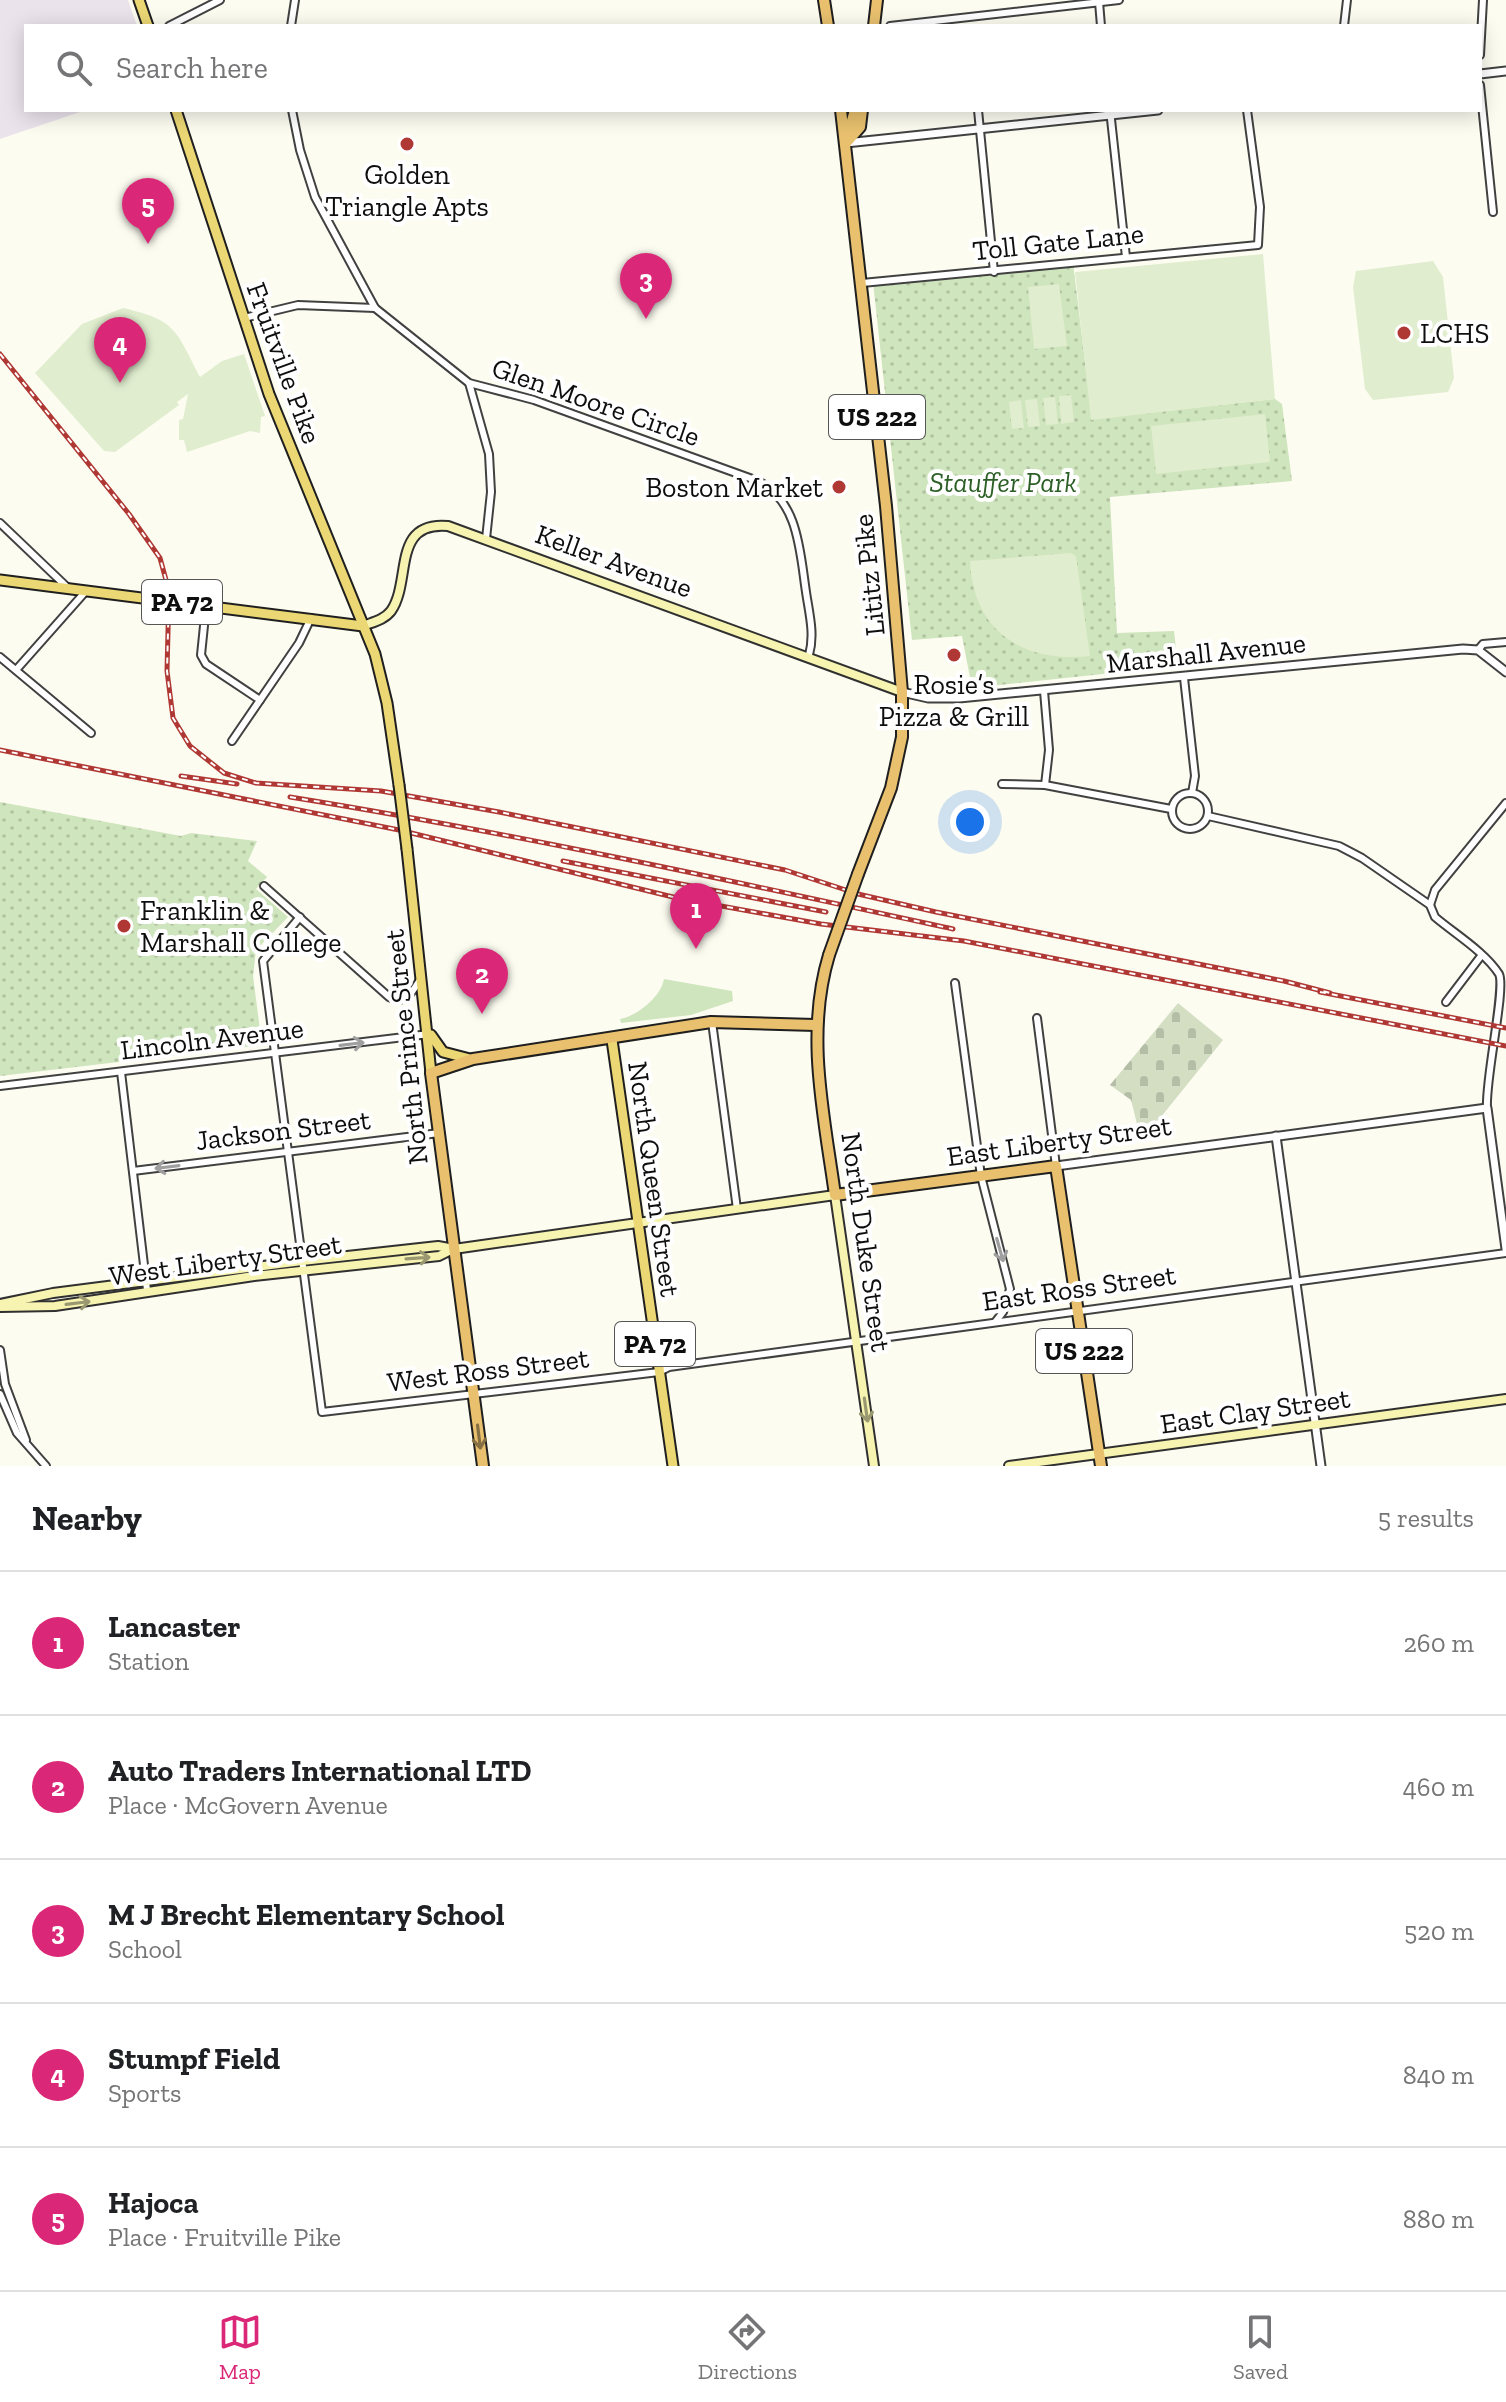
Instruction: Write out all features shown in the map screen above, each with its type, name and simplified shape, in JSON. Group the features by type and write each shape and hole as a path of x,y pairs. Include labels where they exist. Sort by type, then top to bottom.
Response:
{"highway":[{"path":"824,0 828,24"},
{"path":"874,24 877,0"},
{"name":"Lititz Pike","path":"815,1025 829,955 891,788 902,737 902,692 862,283 841,112"},
{"path":"846,143 854,112"},
{"path":"846,143 860,127 862,112"},
{"path":"431,1073 473,1059 612,1040 711,1022 815,1025"},
{"name":"North Duke Street","path":"815,1025 835,1195"},
{"name":"North Prince Street","path":"431,1073 483,1466"},
{"name":"East Liberty Street","path":"835,1195 1056,1166"},
{"name":"US 222","path":"1056,1166 1101,1466"}],"main road":[{"path":"139,0 147,24"},
{"name":"Fruitville Pike","path":"177,112 269,394 363,626"},
{"name":"Keller Avenue","path":"363,626 381,619 393,607 407,551 420,531 433,526 448,526 809,655 902,692"},
{"name":"PA 72","path":"0,580 363,626"},
{"name":"North Prince Street","path":"363,626 387,703 423,975 431,1073"},
{"path":"430,1034 443,1052 473,1059"},
{"name":"North Queen Street","path":"612,1040 673,1466"},
{"name":"East Liberty Street","path":"638,1222 835,1195"},
{"name":"North Duke Street","path":"835,1195 874,1466"},
{"name":"West Liberty Street","path":"0,1306 25,1297 147,1285 438,1246 454,1249 638,1222"},
{"name":"East Clay Street","path":"1009,1466 1506,1399"}],"street":[{"path":"173,24 220,0"},
{"path":"291,24 295,0"},
{"path":"907,24 1119,0"},
{"path":"1344,24 1347,0"},
{"path":"1482,24 1483,0"},
{"path":"1099,1 1101,24"},
{"path":"968,17 969,24"},
{"path":"1482,74 1506,71"},
{"path":"1482,105 1493,212"},
{"name":"Glen Moore Circle","path":"292,112 300,150 315,197 375,308 469,383 534,400 771,489 788,512 797,533 812,636 809,655"},
{"path":"978,112 994,272"},
{"path":"846,143 1110,112 1126,257"},
{"name":"Toll Gate Lane","path":"862,283 1258,245 1260,207 1247,112"},
{"path":"244,318 298,305 375,308"},
{"path":"469,383 489,454 491,492 486,539"},
{"path":"0,523 69,589"},
{"path":"16,670 86,591"},
{"path":"206,606 201,655 206,664 260,700"},
{"path":"232,741 311,618"},
{"path":"1506,642 1483,644 1478,650 1506,672"},
{"name":"Marshall Avenue","path":"902,692 943,699 1478,650"},
{"path":"0,657 91,733"},
{"path":"1184,678 1195,776 1192,793"},
{"path":"1044,691 1049,750 1045,785"},
{"path":"1002,784 1045,785 1171,809"},
{"path":"1192,793 1207,804 1208,816 1198,828 1187,829 1174,822 1171,809 1180,795 1192,793"},
{"path":"1430,905 1435,890 1506,803"},
{"path":"1208,816 1339,846 1430,905 1435,917 1497,971 1503,985 1489,1061 1487,1108 1506,1251"},
{"path":"264,886 393,1000 411,995 423,975"},
{"path":"300,917 263,961 302,1265"},
{"path":"1446,1002 1481,956"},
{"path":"955,983 981,1176 1010,1289 1003,1312 996,1321"},
{"path":"1037,1018 1056,1166"},
{"path":"711,1022 737,1209"},
{"name":"Lincoln Avenue","path":"0,1086 430,1034"},
{"path":"121,1072 147,1285"},
{"name":"East Liberty Street","path":"1056,1166 1487,1108"},
{"name":"Jackson Street","path":"133,1171 439,1133"},
{"path":"1276,1136 1321,1466"},
{"name":"East Ross Street","path":"659,1372 669,1367 1506,1251"},
{"name":"West Ross Street","path":"302,1265 322,1412 659,1372"},
{"path":"0,1350 5,1384 26,1440"},
{"path":"0,1394 17,1433 46,1466"}],"shaded area":[{"path":"0,0 128,0 136,24 24,24 24,112 80,112 0,139"}],"green space":[{"path":"1263,254 1275,399 1091,420 1075,272"},
{"name":"LCHS","path":"1433,261 1443,277 1454,378 1448,392 1373,400 1365,389 1353,287 1356,271"},
{"name":"Stauffer Park","path":"1073,263 1092,419 1275,399 1282,404 1292,481 1110,497 1117,633 1174,631 1178,666 972,688 962,636 912,640 873,282"},
{"path":"1059,284 1067,346 1034,349 1028,287"},
{"path":"123,308 154,317 173,330 200,377 222,361 244,354 265,416 261,417 260,433 250,431 187,452 184,440 179,440 179,420 183,419 188,394 177,402 179,405 115,452 104,451 35,373 82,324"},
{"path":"1071,395 1074,422 1061,424 1059,396"},
{"path":"1055,397 1058,424 1046,425 1043,398"},
{"path":"1037,399 1040,426 1028,427 1025,400"},
{"path":"1021,400 1024,428 1012,429 1009,402"},
{"path":"1265,414 1270,462 1156,474 1151,426"},
{"path":"1071,553 1076,556 1090,656 1043,654 1023,648 1006,638 981,607 973,586 970,561"},
{"name":"Franklin & Marshall College","path":"0,802 181,836 191,833 257,841 248,861 267,877 256,889 288,917 256,950 253,976 262,1045 0,1076"},
{"path":"664,979 732,991 733,1001 691,1015 621,1023 620,1019 641,1010 653,999"},
{"path":"1178,1003 1223,1040 1148,1133 1137,1124 1131,1100 1110,1085"}],"railway":[{"path":"0,354 129,514 160,558 169,591 167,671 173,718 190,746 224,773 256,783 381,791 499,812 785,870 858,894 936,912 1284,981 1330,993"},
{"path":"0,750 399,830 677,898 821,924 964,941 1506,1046"},
{"path":"181,776 237,784"},
{"path":"290,797 540,842 953,929"},
{"path":"563,861 826,912"},
{"path":"1320,992 1506,1028"}],"place":[{"name":"Golden Triangle Apts","path":"407,144"},
{"name":"Hajoca","path":"148,244"},
{"name":"M J Brecht Elementary School","path":"646,319"},
{"name":"LCHS","path":"1404,333"},
{"name":"Stumpf Field","path":"120,383"},
{"name":"Boston Market","path":"839,487"},
{"name":"Rosie’s Pizza & Grill","path":"954,655"},
{"name":"Franklin & Marshall College","path":"124,926"},
{"name":"Lancaster","path":"696,949"},
{"name":"Auto Traders International LTD","path":"482,1014"}]}
